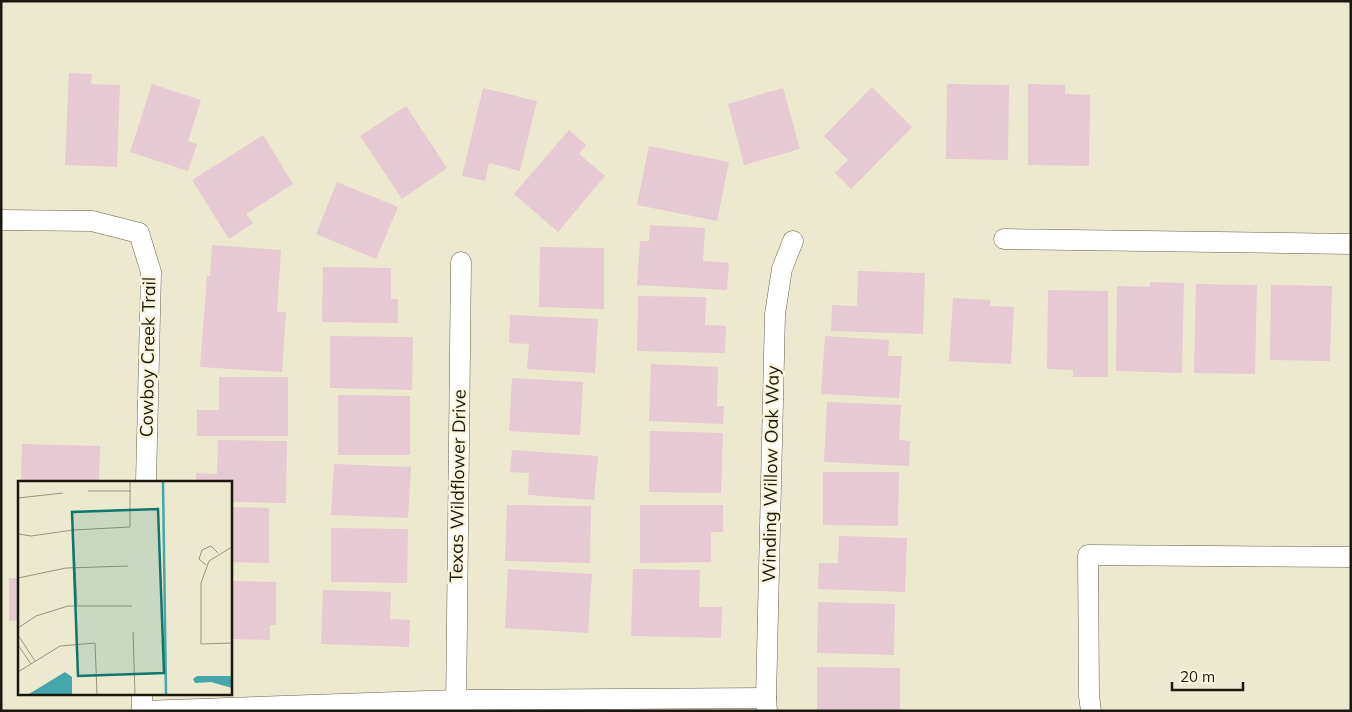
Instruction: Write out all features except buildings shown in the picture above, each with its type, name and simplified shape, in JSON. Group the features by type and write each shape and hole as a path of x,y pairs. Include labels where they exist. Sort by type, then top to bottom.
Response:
{"street":[{"name":"Cowboy Creek Trail","path":"1,220 92,221 139,233 151,272 146,481"},
{"path":"1004,239 1351,244"},
{"name":"Winding Willow Oak Way","path":"766,704 774,314 782,269 793,241"},
{"name":"Texas Wildflower Drive","path":"456,705 461,262"},
{"path":"1091,711 1088,555 1351,557"},
{"path":"142,694 142,711 456,705 766,704"}]}
